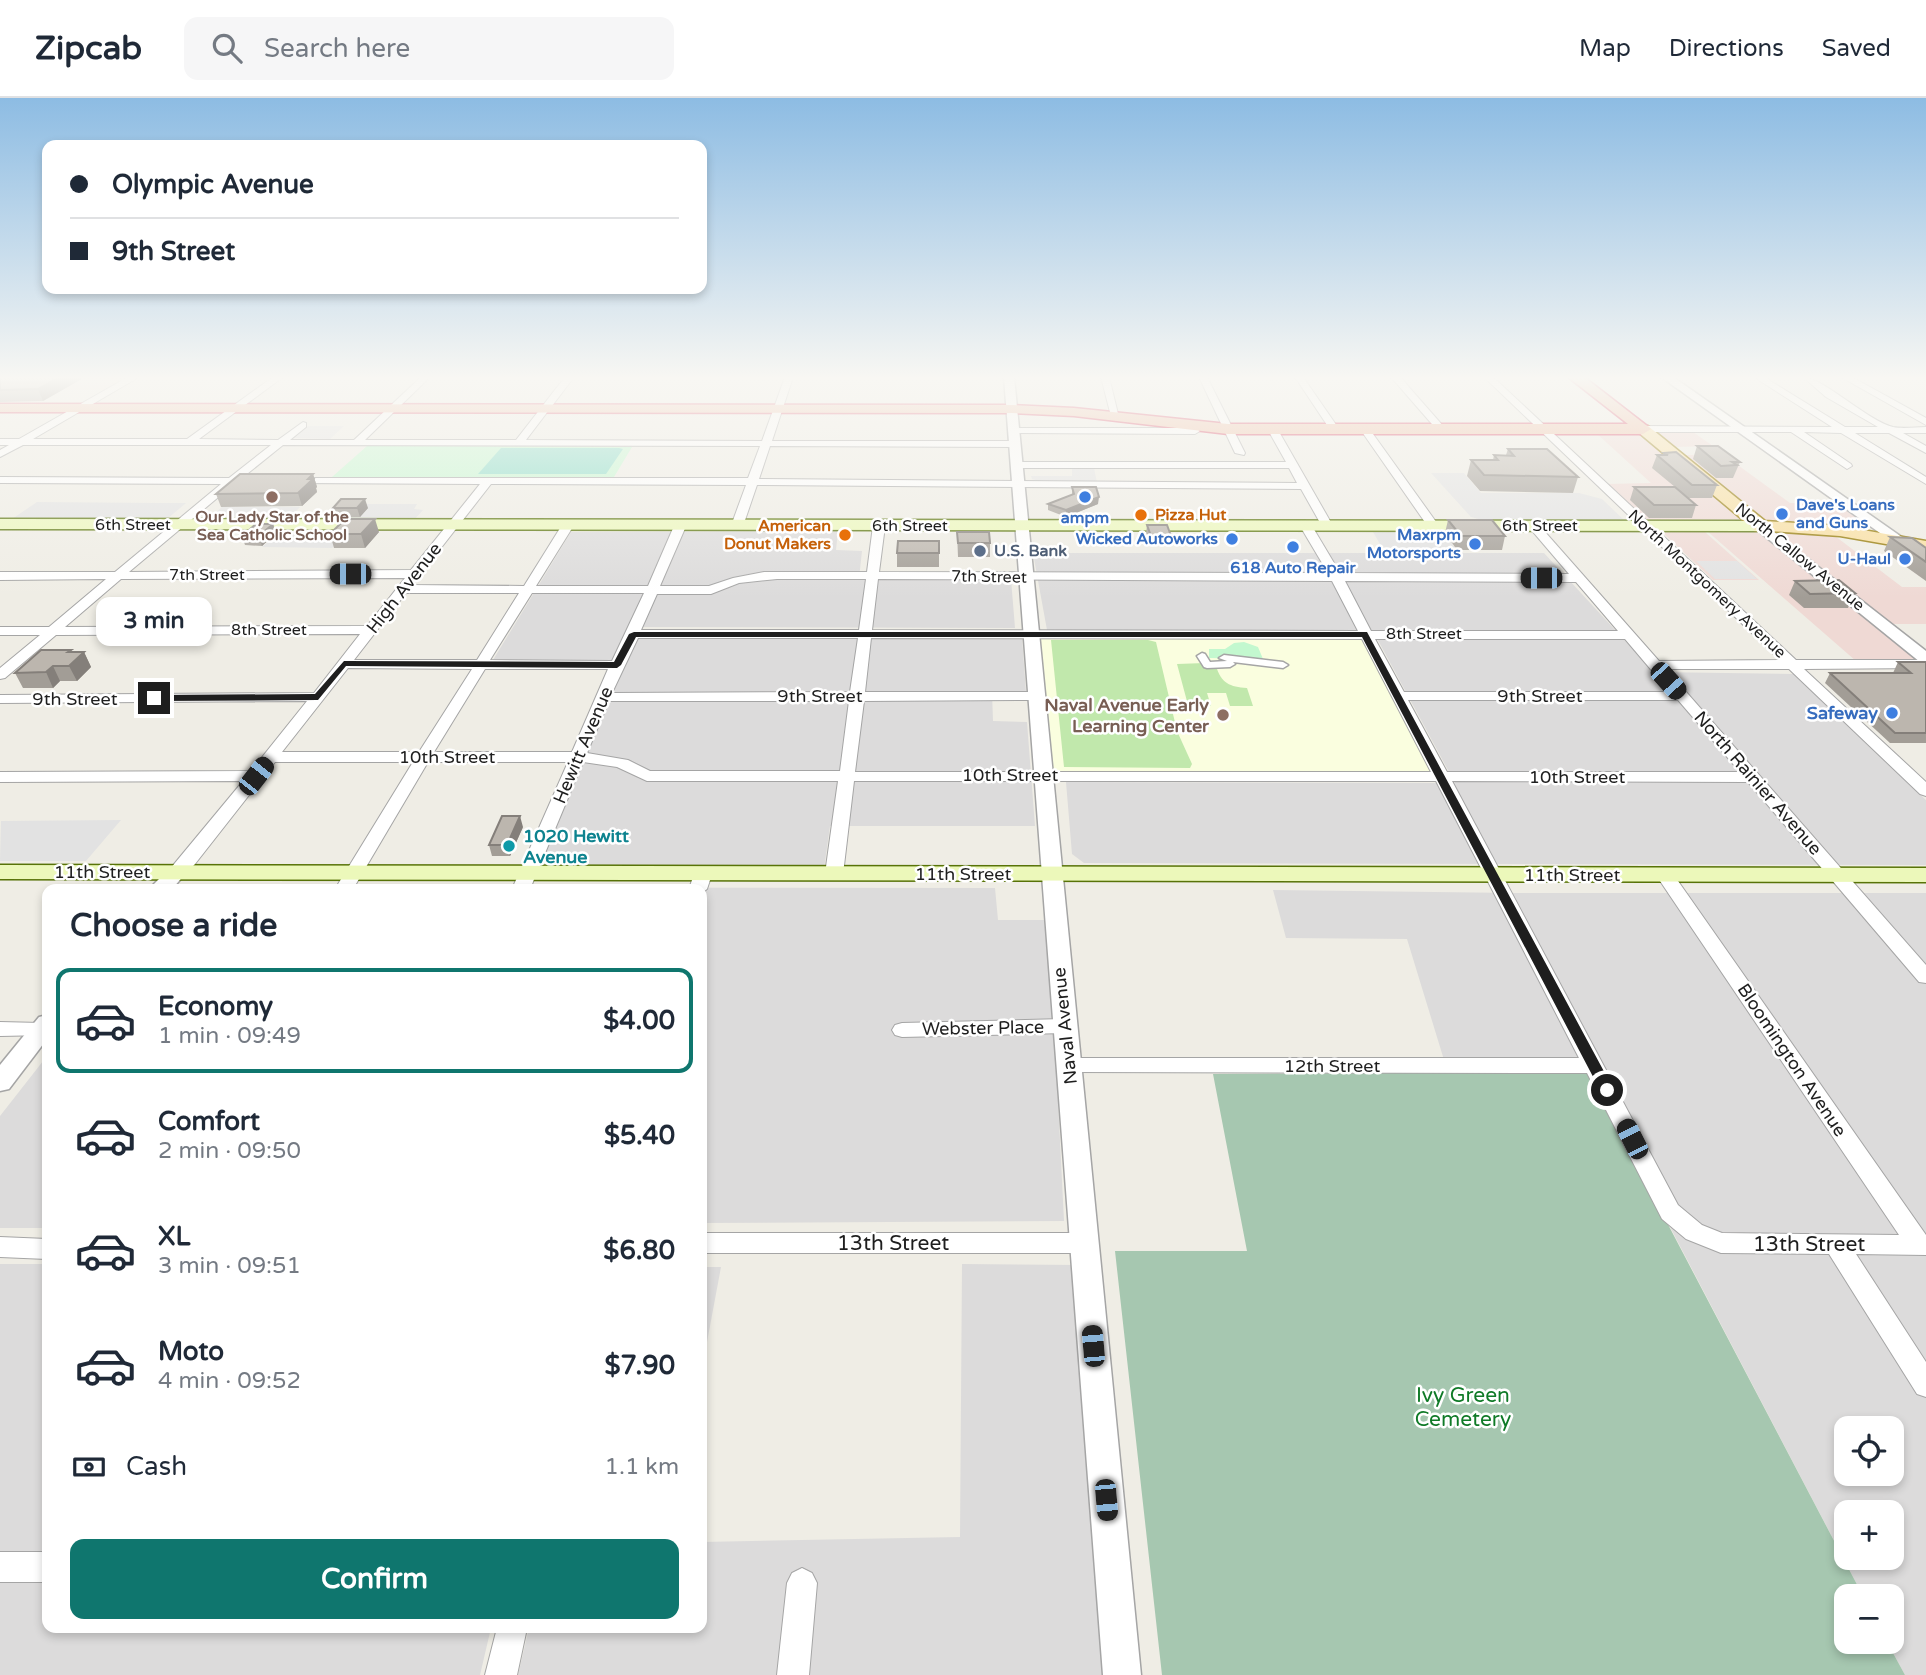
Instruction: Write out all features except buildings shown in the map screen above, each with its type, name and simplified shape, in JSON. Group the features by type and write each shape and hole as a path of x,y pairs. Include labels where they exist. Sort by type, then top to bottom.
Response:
{"main road":[{"name":"North Callow Avenue","path":"1669,451 1761,526"},
{"name":"6th Street","path":"0,524 1761,526 1819,528 1926,546"},
{"name":"11th Street","path":"0,872 168,881 701,881 834,874 1926,875"}],"street":[{"path":"0,675 269,451"},
{"path":"737,526 763,451"},
{"name":"Naval Avenue","path":"1015,451 1122,1675"},
{"path":"1285,451 1327,526"},
{"path":"1380,451 1433,526"},
{"name":"North Montgomery Avenue","path":"1564,451 1926,791"},
{"path":"1769,451 1926,559"},
{"path":"1824,451 1847,466"},
{"path":"1876,451 1926,481"},
{"path":"1017,465 1293,465"},
{"path":"0,480 753,481 1304,486"},
{"name":"High Avenue","path":"168,881 189,860 488,481"},
{"path":"349,881 568,525"},
{"name":"Hewitt Avenue","path":"525,881 603,697 634,634 680,526"},
{"path":"834,874 879,526"},
{"path":"1306,526 1337,578 1364,634 1594,1066"},
{"name":"North Rainier Avenue","path":"1534,526 1926,976"},
{"name":"North Callow Avenue","path":"1761,526 1926,659"},
{"name":"7th Street","path":"0,576 415,574"},
{"name":"7th Street","path":"403,589 712,590 729,580 749,576 1579,578"},
{"name":"8th Street","path":"0,631 370,630"},
{"name":"8th Street","path":"634,634 1627,635"},
{"path":"1202,656 1206,665 1227,660 1283,665"},
{"path":"344,664 617,665"},
{"path":"1653,665 1926,664"},
{"name":"9th Street","path":"603,697 1036,696"},
{"name":"9th Street","path":"1398,696 1682,696"},
{"name":"9th Street","path":"0,699 318,697"},
{"name":"10th Street","path":"271,757 577,757 616,760 633,766 647,776 1754,778"},
{"path":"0,777 256,776"},
{"name":"Bloomington Avenue","path":"1665,875 1923,1245"},
{"path":"0,1029 42,1026"},
{"name":"Webster Place","path":"902,1030 1064,1026"},
{"path":"0,1082 42,1029"},
{"name":"12th Street","path":"1070,1065 1594,1066"},
{"name":"13th Street","path":"1594,1066 1670,1212 1694,1232 1721,1243 1923,1245"},
{"name":"13th Street","path":"707,1243 1084,1243"},
{"path":"1836,1244 1926,1385"},
{"path":"0,1247 42,1249"},
{"path":"0,1567 42,1567"},
{"path":"793,1675 802,1583"},
{"path":"501,1675 511,1633"}],"shaded area":[{"path":"1615,451 1678,451 1682,455 1724,455 1790,503 1835,503 1868,526 1835,536 1902,587 1926,587 1926,624 1891,624 1926,660 1856,661 1707,531 1660,531 1607,484 1651,483"},
{"path":"1072,468 1094,468 1097,483 1042,482 1032,479 1031,476 1072,476"},
{"path":"1431,473 1464,473 1481,493 1579,493 1602,499 1626,522 1482,520 1471,517"},
{"path":"37,502 186,503 167,519 12,519"},
{"path":"361,504 417,504 414,509 423,510 414,520 349,519 355,513 363,513 367,509"},
{"path":"222,507 300,507 289,518 212,516"},
{"path":"280,531 349,531 332,548 262,547"},
{"path":"838,531 836,550 862,551 859,579 1011,579 1015,628 630,627 615,661 493,660 571,532"},
{"path":"1373,532 1444,532 1456,549 1383,549"},
{"path":"1662,532 1705,532 1759,580 1713,580"},
{"path":"1033,553 1544,553 1654,672 1794,674 1926,800 1926,865 1084,863 1072,854 1066,782 1455,783 1373,631 1047,630"},
{"path":"1696,561 1737,561 1757,579 1715,579"},
{"name":"Naval Avenue Early Learning Center","path":"1031,633 1365,634 1440,776 1044,775"},
{"path":"1022,637 1026,692 992,692 993,721 1027,722 1035,826 830,826 824,869 536,869 636,638"},
{"path":"121,820 86,861 0,861 1,821"},
{"path":"707,888 995,888 998,920 1049,920 1064,1221 707,1223"},
{"path":"1273,890 1926,893 1926,1675 1905,1675 1894,1654 1904,1654 1904,1584 1857,1584 1849,1570 1904,1570 1904,1500 1834,1500 1834,1541 1589,1072 1448,1073 1407,939 1286,938"},
{"path":"42,1062 42,1228 0,1228 0,1116"},
{"path":"0,1264 42,1264 42,1633 490,1633 480,1675 0,1675"},
{"path":"962,1264 1078,1265 1108,1675 518,1675 528,1633 707,1633 707,1542 960,1537"},
{"path":"707,1267 721,1267 707,1342"}],"green space":[{"path":"362,451 630,451 614,477 332,477"},
{"path":"499,451 622,451 606,474 478,474"},
{"path":"1051,640 1156,642 1177,731 1192,764 1190,768 1064,767"},
{"path":"1244,642 1258,647 1263,659 1209,658 1209,649 1225,649 1234,643"},
{"path":"1205,663 1216,666 1227,683 1247,688 1253,706 1230,706 1226,693 1207,693 1211,706 1188,705 1177,664"},
{"name":"Ivy Green Cemetery","path":"1588,1072 1834,1541 1834,1570 1849,1570 1857,1584 1834,1584 1834,1654 1894,1654 1905,1675 1162,1675 1115,1251 1247,1251 1213,1074"}],"place":[{"name":"Our Lady Star of the Sea Catholic School","path":"272,497"},
{"name":"ampm","path":"1085,497"},
{"name":"Dave's Loans and Guns","path":"1782,514"},
{"name":"Pizza Hut","path":"1141,515"},
{"name":"American Donut Makers","path":"845,535"},
{"name":"Wicked Autoworks","path":"1232,539"},
{"name":"Maxrpm Motorsports","path":"1475,544"},
{"name":"618 Auto Repair","path":"1293,547"},
{"name":"U.S. Bank","path":"980,551"},
{"name":"U-Haul","path":"1905,559"},
{"name":"Safeway","path":"1892,713"},
{"name":"Naval Avenue Early Learning Center","path":"1223,715"},
{"name":"1020 Hewitt Avenue","path":"509,846"}],"route":[{"path":"154,698 318,697 344,664 617,665 634,634 1364,634 1607,1090"}]}
